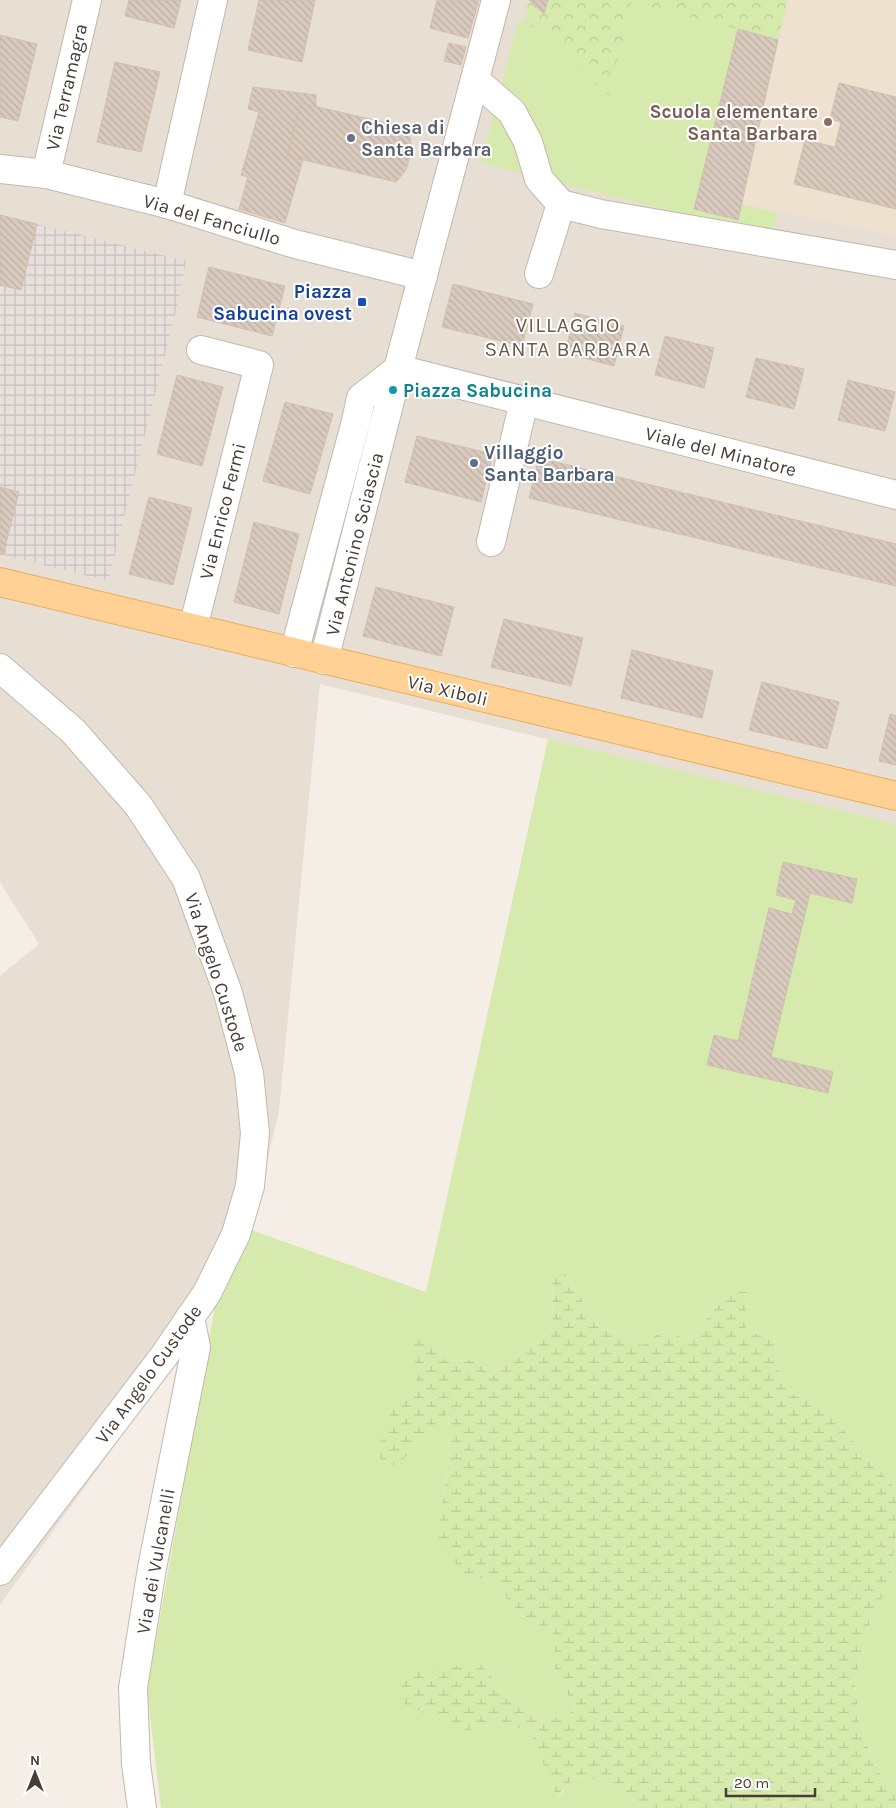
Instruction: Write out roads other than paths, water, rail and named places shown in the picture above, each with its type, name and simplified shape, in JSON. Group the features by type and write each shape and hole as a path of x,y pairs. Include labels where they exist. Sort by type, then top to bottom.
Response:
{"main road":[{"name":"Via Xiboli","path":"0,582 896,796"}],"street":[{"name":"Via Terramagra","path":"46,174 87,0"},
{"path":"166,204 214,0"},
{"name":"Via Antonino Sciascia","path":"324,660 398,369 496,0"},
{"path":"475,80 512,112 528,142 539,179 561,204 601,214 896,265"},
{"name":"Via del Fanciullo","path":"0,169 46,174 166,204 295,244 423,276"},
{"path":"539,274 561,204"},
{"name":"Via Enrico Fermi","path":"193,628 258,364 201,350"},
{"path":"398,369 534,404 491,542"},
{"name":"Via Antonino Sciascia","path":"294,653 361,398 398,369"},
{"name":"Viale del Minatore","path":"534,404 896,495"},
{"name":"Via Angelo Custode","path":"0,668 73,731 138,805 186,878 228,993 249,1073 255,1133 250,1186 236,1234 207,1293 164,1356 0,1571"},
{"name":"Via dei Vulcanelli","path":"142,1808 136,1764 133,1688 152,1568 196,1347 190,1317"}],"place":[{"name":"Scuola elementare Santa Barbara","path":"828,122"},
{"name":"Chiesa di Santa Barbara","path":"351,138"},
{"name":"Piazza Sabucina ovest","path":"362,302"},
{"name":"Piazza Sabucina","path":"393,390"},
{"name":"Villaggio Santa Barbara","path":"474,463"}],"district":[{"name":"VILLAGGIO SANTA BARBARA","path":"568,337"}]}
